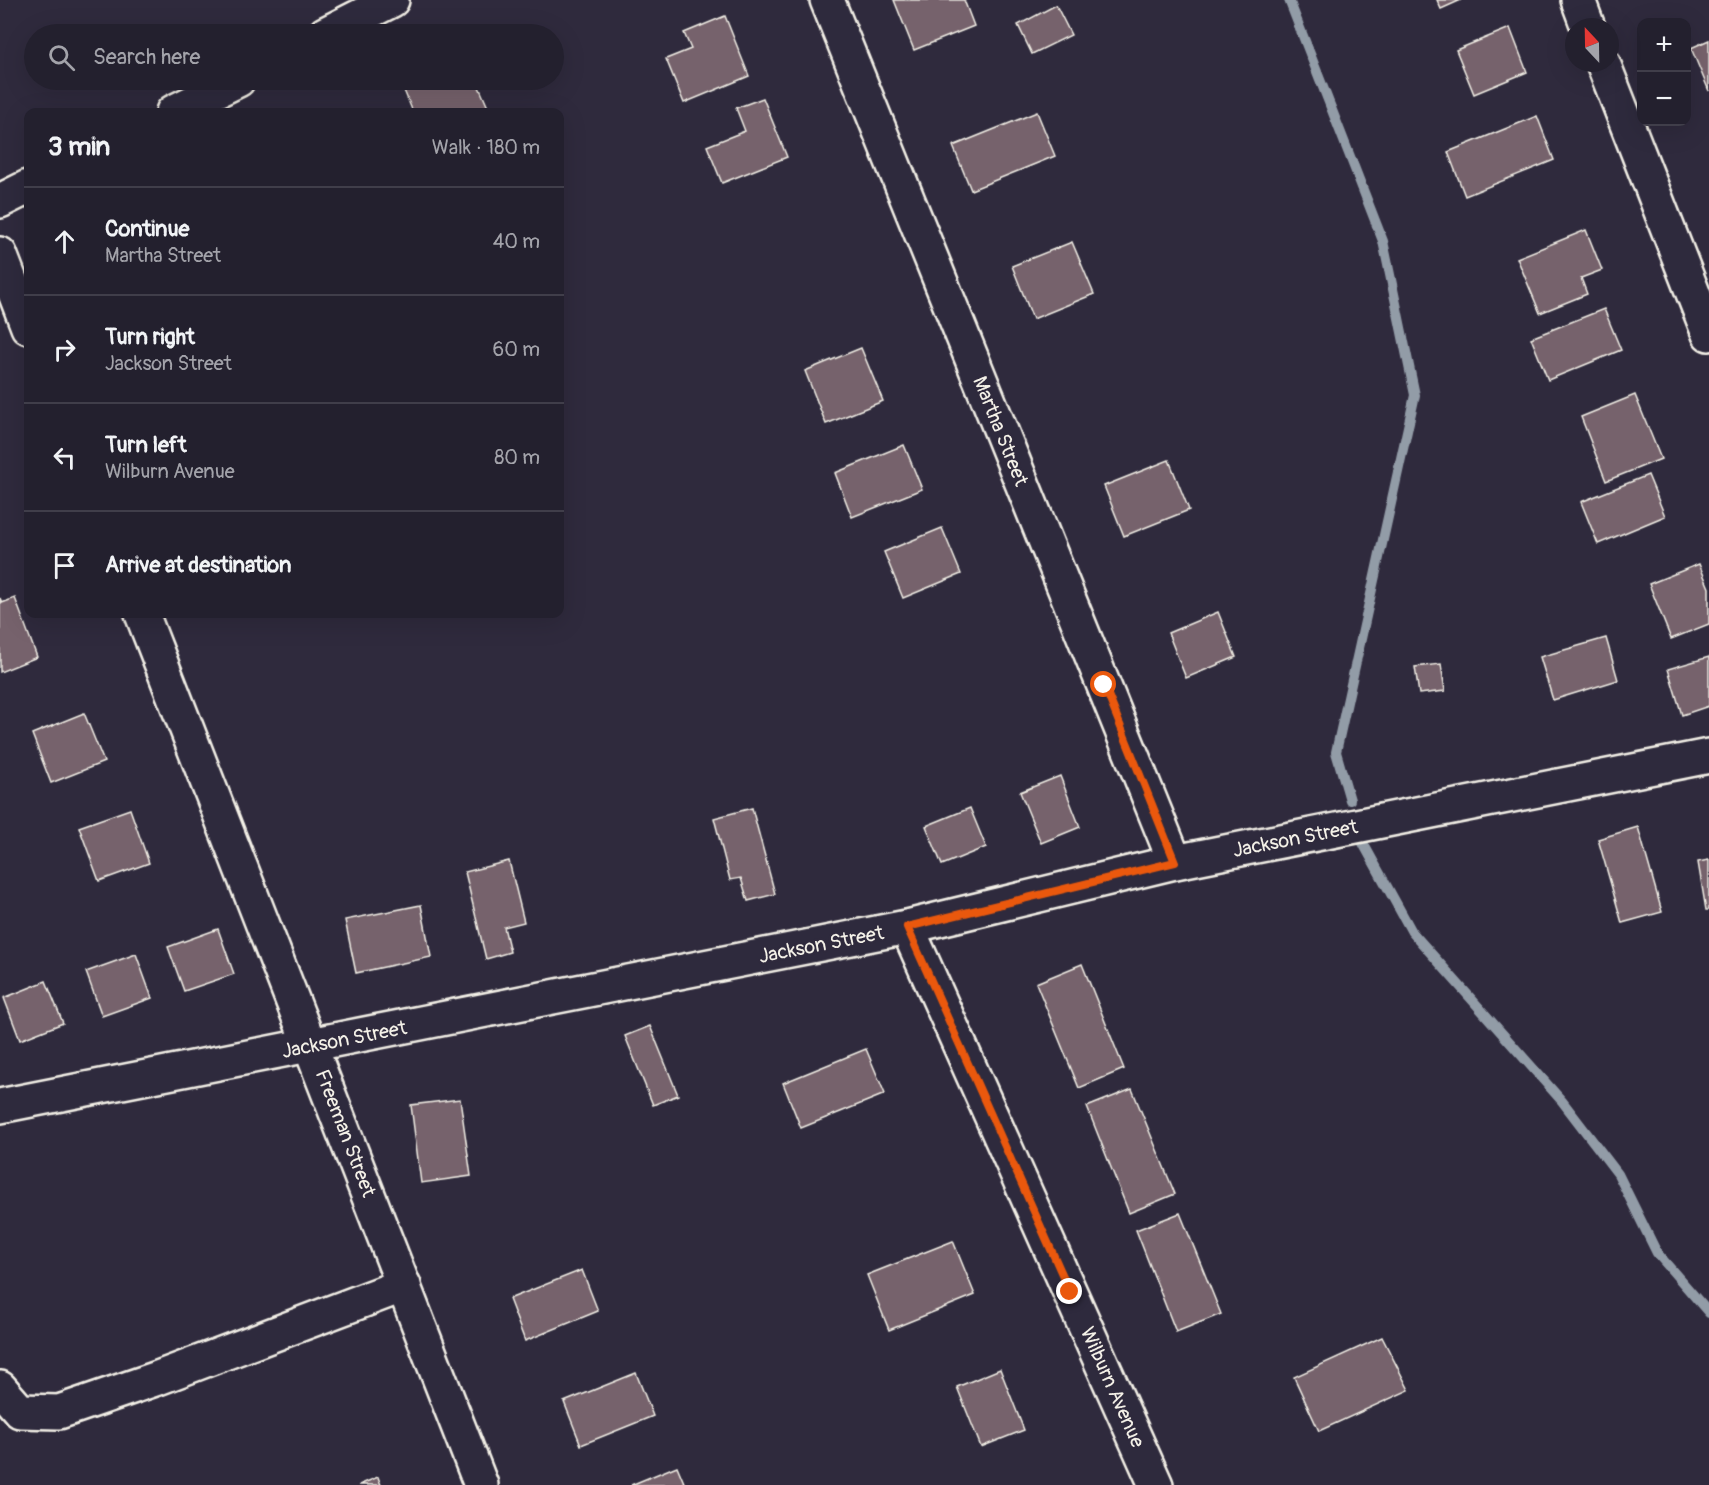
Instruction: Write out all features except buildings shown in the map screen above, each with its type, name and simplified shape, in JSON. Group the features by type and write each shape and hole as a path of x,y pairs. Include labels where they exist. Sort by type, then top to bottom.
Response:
{"street":[{"path":"345,24 392,0"},
{"name":"Martha Street","path":"827,0 1175,862"},
{"path":"1578,0 1585,18"},
{"path":"1607,72 1709,334"},
{"path":"181,108 217,90"},
{"path":"0,201 24,189"},
{"path":"0,254 24,317"},
{"name":"Freeman Street","path":"144,618 312,1045 481,1485"},
{"name":"Jackson Street","path":"0,1107 907,927 1175,862 1709,756"},
{"name":"Wilburn Avenue","path":"907,927 1156,1485"},
{"path":"0,1388 20,1411 58,1412 158,1378 404,1285"}],"waterway":[{"path":"1289,0 1383,241 1415,395 1336,752 1350,800"},
{"path":"1363,843 1412,932 1562,1101 1618,1174 1657,1253 1709,1313"}],"route":[{"path":"1070,1292 907,927 1175,862 1104,685"}]}
